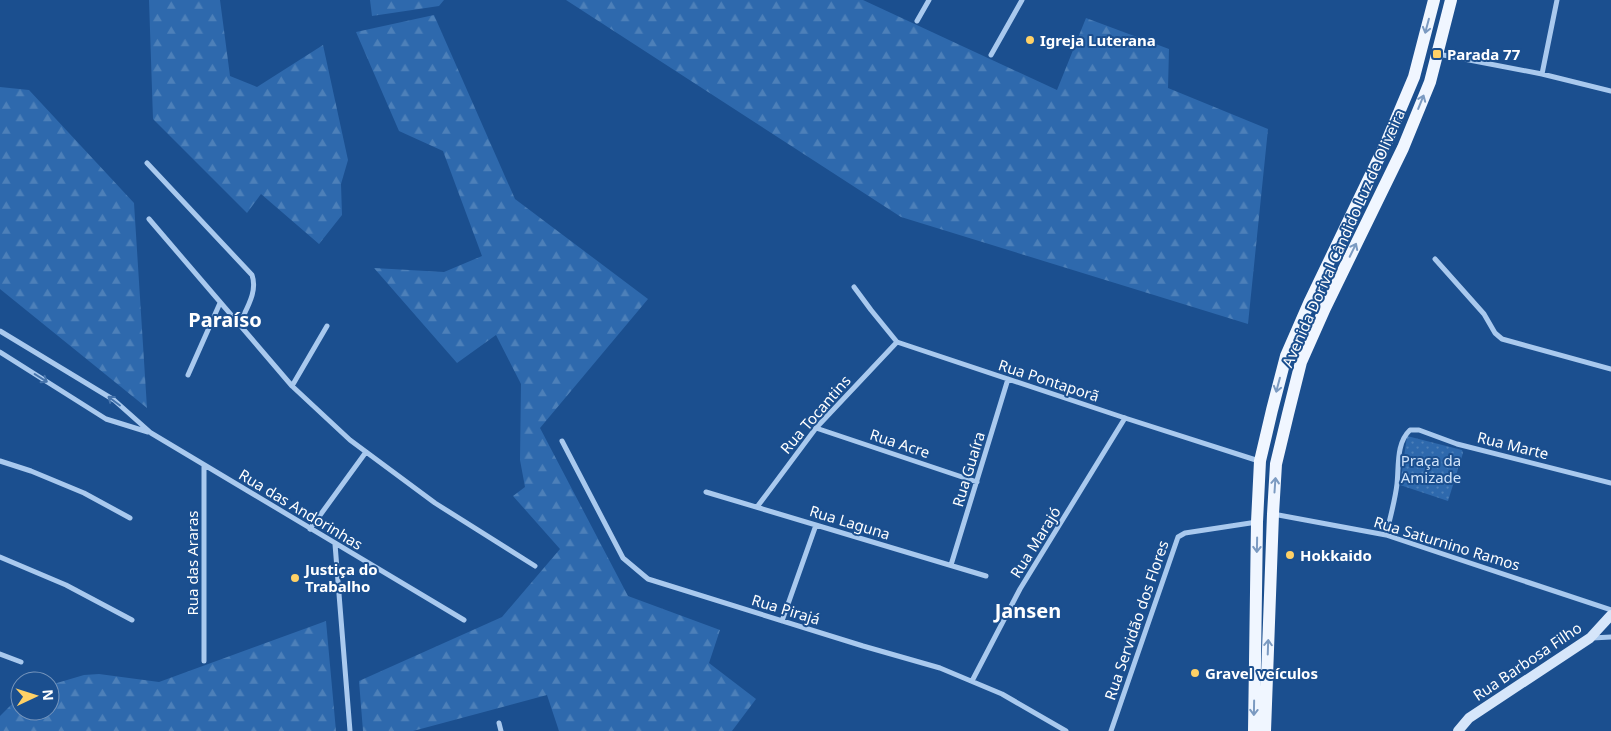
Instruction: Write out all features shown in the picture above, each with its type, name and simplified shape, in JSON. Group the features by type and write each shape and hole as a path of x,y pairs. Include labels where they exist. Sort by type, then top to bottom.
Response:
{"main road":[{"name":"Avenida Dorival Cândido Luz de Oliveira","path":"1254,731 1257,522 1260,461 1286,356 1310,301 1391,132 1414,77 1434,0"},
{"name":"Avenida Dorival Cândido Luz de Oliveira","path":"1265,731 1276,464 1301,362 1402,148 1430,82 1451,0"},
{"name":"Rua Barbosa Filho","path":"1458,731 1470,718 1590,638 1611,614"}],"street":[{"path":"917,21 929,0"},
{"path":"991,55 1022,0"},
{"path":"1542,74 1557,0"},
{"path":"1437,54 1542,74 1611,91"},
{"path":"147,163 252,274 254,290 239,325"},
{"path":"149,219 292,386 350,440 435,502 535,566"},
{"path":"1435,259 1484,314 1495,333 1502,339 1611,368"},
{"path":"854,288 897,342"},
{"path":"188,375 220,303"},
{"path":"292,386 328,326"},
{"path":"0,331 114,400 151,433"},
{"name":"Rua Pontaporã","path":"897,342 1260,461"},
{"name":"Rua Tocantins","path":"757,507 816,428 897,342"},
{"path":"0,352 106,419 151,433"},
{"name":"Rua Guaíra","path":"951,565 1008,379"},
{"name":"Rua Marajó","path":"972,681 1020,589 1125,418"},
{"name":"Rua Acre","path":"816,428 977,482"},
{"name":"Rua Marte","path":"1386,534 1397,483 1402,442 1410,430 1419,430 1457,444 1611,483"},
{"name":"Rua das Andorinhas","path":"151,433 464,620"},
{"name":"Rua Pirajá","path":"562,441 623,558 648,579 940,668 1002,694 1066,731"},
{"path":"310,529 366,452"},
{"path":"0,461 31,471 84,493 130,518"},
{"name":"Rua das Araras","path":"204,466 204,661"},
{"name":"Rua Laguna","path":"706,492 986,576"},
{"name":"Rua Saturnino Ramos","path":"1273,514 1386,534 1611,610"},
{"name":"Rua Servidão dos Flores","path":"1111,731 1178,537 1185,533 1257,522"},
{"path":"782,621 816,525"},
{"path":"335,544 350,731"},
{"path":"0,557 66,585 132,620"},
{"path":"1590,638 1611,637"},
{"path":"0,654 21,662"},
{"path":"499,723 501,731"}],"green space":[{"path":"149,0 220,0 230,76 257,87 323,45 348,160 341,184 342,215 319,244 261,194 247,213 153,119"},
{"path":"370,0 444,0 439,6 372,16"},
{"path":"566,0 863,0 1057,90 1086,18 1169,49 1168,88 1268,129 1248,324 901,217"},
{"path":"434,15 515,199 648,299 540,428 628,596 720,630 709,663 756,699 732,731 559,731 547,695 413,731 363,731 359,681 502,617 560,549 513,496 525,487 520,460 521,384 496,335 457,363 374,268 444,272 482,256 443,151 399,131 356,32"},
{"path":"0,87 29,90 134,203 147,408 0,289"},
{"name":"Praça da Amizade","path":"1407,436 1462,450 1463,453 1448,501 1400,485"},
{"path":"326,621 336,731 0,731 0,716 10,706 10,721 60,721 60,682 84,675 99,674 159,682"}],"place":[{"name":"Igreja Luterana","path":"1030,40"},
{"name":"Parada 77","path":"1437,54"},
{"name":"Hokkaido","path":"1290,555"},
{"name":"Justiça do Trabalho","path":"295,578"},
{"name":"Gravel veículos","path":"1195,673"}],"district":[{"name":"Paraíso","path":"225,319"},
{"name":"Jansen","path":"1028,610"}]}
